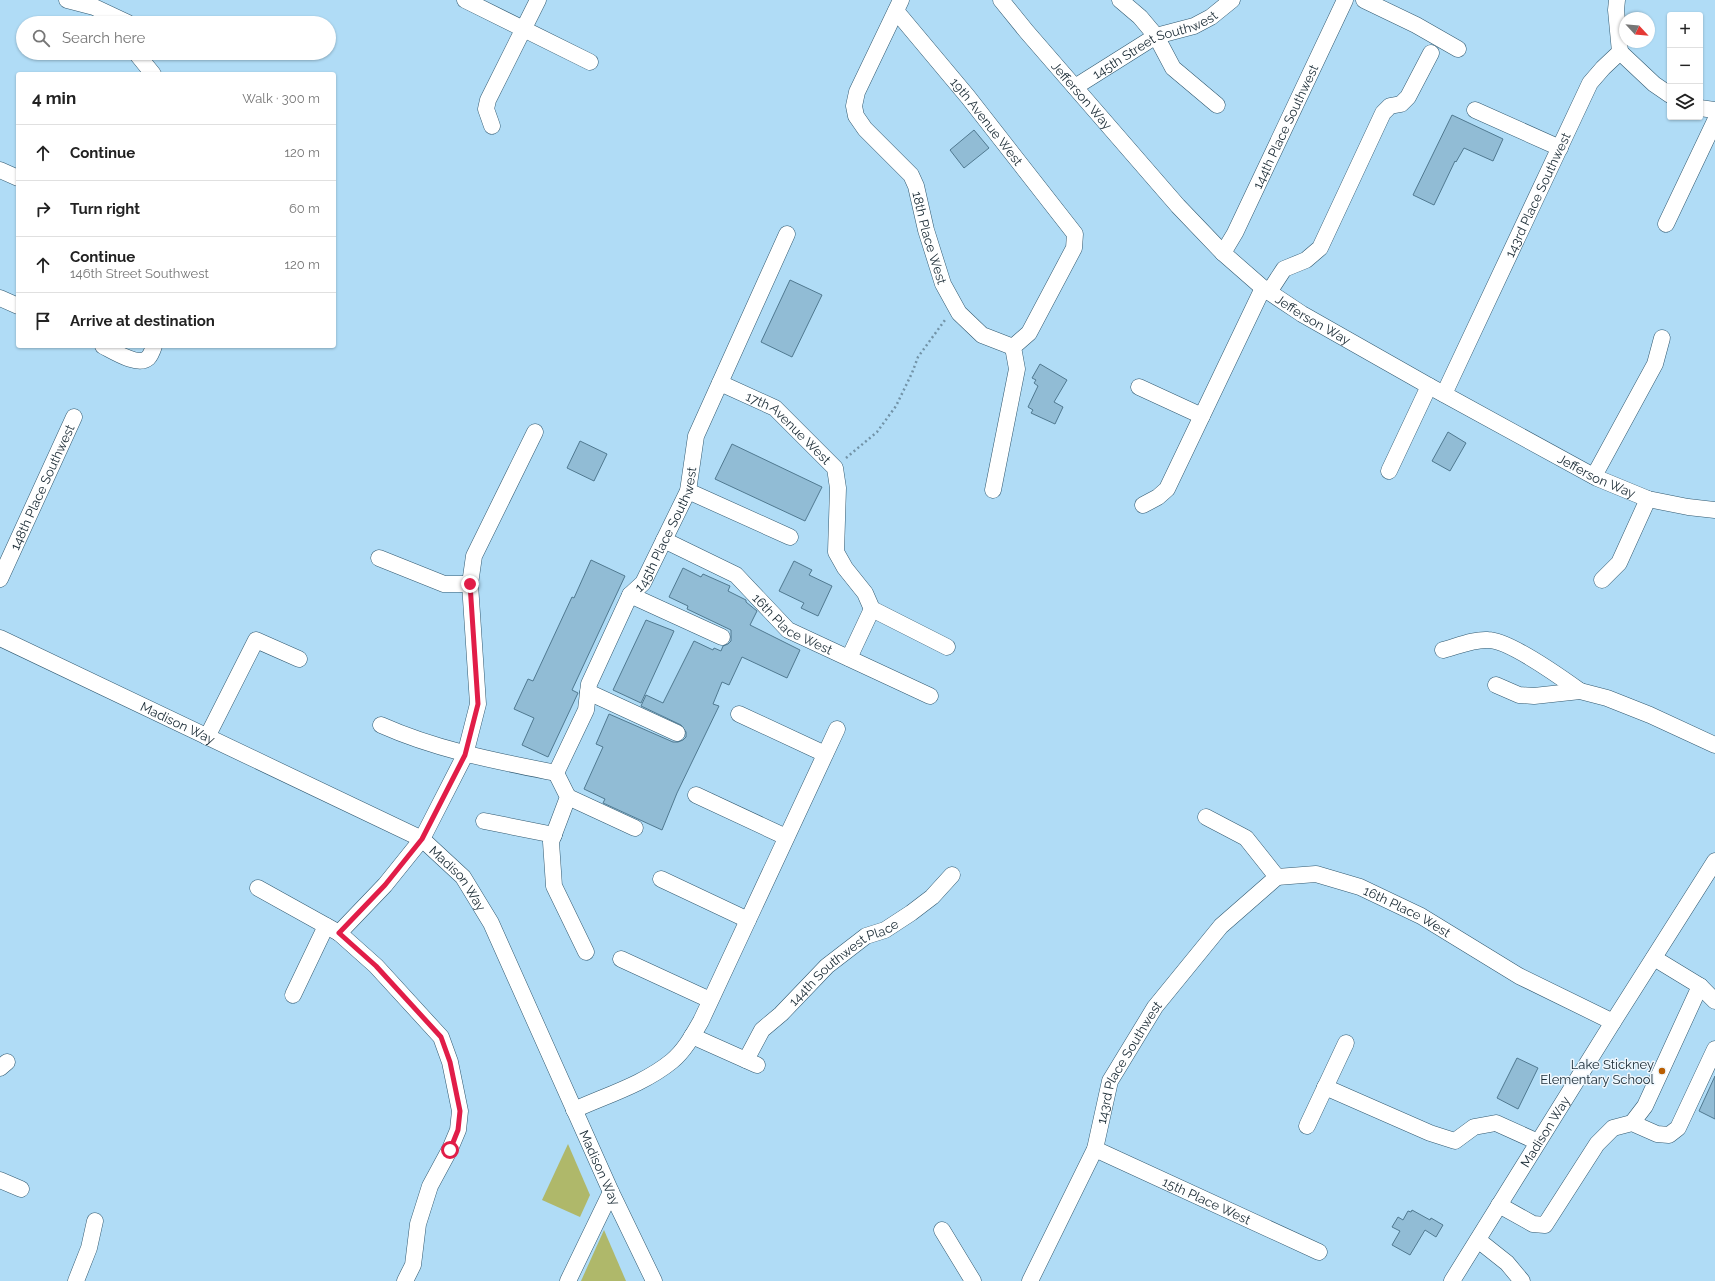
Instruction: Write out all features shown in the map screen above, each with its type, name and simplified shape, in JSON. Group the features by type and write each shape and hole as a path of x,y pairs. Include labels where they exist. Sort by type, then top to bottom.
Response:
{"street":[{"path":"67,0 94,6 113,16"},
{"path":"466,0 590,62"},
{"path":"492,126 486,109 488,100 538,0"},
{"name":"Jefferson Way","path":"1001,0 1178,206 1223,253 1266,290 1302,314 1429,386 1594,476 1648,498 1688,507 1715,510"},
{"path":"1120,0 1140,17 1156,36 1173,68 1217,104"},
{"name":"145th Street Southwest","path":"1075,87 1156,36 1194,26 1211,17 1232,0"},
{"name":"144th Place Southwest","path":"1223,253 1239,226 1346,0"},
{"path":"1364,0 1416,25 1458,49"},
{"path":"1617,0 1616,10 1620,52 1654,84 1667,93"},
{"name":"18th Place West","path":"898,6 857,92 854,106 856,116 865,130 911,175 916,186 926,230 943,284 959,314 982,335 1013,347"},
{"name":"19th Avenue West","path":"898,6 1075,234 1074,248 1029,333 1013,347"},
{"name":"143rd Place Southwest","path":"1444,394 1590,83 1620,52"},
{"path":"1143,505 1158,497 1167,489 1266,290 1284,269 1306,260 1320,248 1383,113 1390,106 1401,104 1408,97 1430,53"},
{"path":"142,60 151,72"},
{"path":"1703,108 1715,110"},
{"path":"1475,110 1560,148"},
{"path":"1666,224 1715,121"},
{"path":"0,170 16,177"},
{"name":"145th Place Southwest","path":"556,773 586,710 589,684 630,595 643,583 688,491 696,436 787,234"},
{"path":"0,298 16,305"},
{"path":"1594,476 1655,364 1662,338"},
{"path":"993,490 1017,369 1013,347"},
{"path":"107,348 132,360 141,361 149,358 153,348"},
{"name":"17th Avenue West","path":"720,382 775,408 835,468 838,488 836,552 845,568 866,593 872,609"},
{"path":"1389,471 1429,386"},
{"path":"1139,387 1202,416"},
{"name":"148th Place Southwest","path":"0,579 74,417"},
{"path":"293,995 332,930 385,885 422,839 465,755 478,704 470,584 474,556 535,432"},
{"path":"688,491 790,537"},
{"path":"1602,580 1619,564 1648,498"},
{"name":"16th Place West","path":"664,540 736,575 788,630 930,696"},
{"path":"379,558 444,584 470,584"},
{"path":"630,595 722,637"},
{"path":"849,658 872,609 947,647"},
{"name":"Madison Way","path":"0,638 422,839 463,877 490,923 611,1192 654,1281"},
{"path":"207,737 256,640 299,659"},
{"path":"1443,650 1480,640 1491,640 1511,648 1552,670 1580,691"},
{"path":"1496,685 1519,695 1527,696 1580,691 1607,698 1650,715 1715,746"},
{"path":"588,692 677,733"},
{"path":"739,714 825,754"},
{"path":"381,725 407,737 465,755 556,773 568,797 635,828"},
{"path":"574,1110 651,1076 673,1060 688,1044 748,920 837,729"},
{"path":"696,795 786,837"},
{"path":"568,797 552,838 554,886 586,952"},
{"path":"1206,817 1246,838 1277,877"},
{"path":"484,821 552,838"},
{"name":"Madison Way","path":"1452,1281 1715,861"},
{"name":"16th Place West","path":"1277,877 1316,874 1360,887 1420,916 1519,976 1613,1022"},
{"name":"144th Southwest Place","path":"692,1036 751,1062 762,1030 781,1014 827,966 866,936 885,930 911,913 932,896 952,875"},
{"name":"143rd Place Southwest","path":"1030,1281 1095,1148 1110,1081 1155,1007 1221,926 1277,877"},
{"path":"661,879 748,920"},
{"path":"258,888 332,930 376,966 441,1037 450,1062 460,1111 458,1130 427,1194 418,1224 413,1265 405,1281"},
{"path":"1654,958 1700,986 1715,1001"},
{"path":"621,959 710,1000"},
{"path":"1499,1205 1533,1224 1545,1225 1597,1144 1613,1128 1632,1123 1645,1106 1700,986"},
{"path":"1307,1126 1346,1043"},
{"path":"1632,1123 1657,1134 1669,1135 1678,1128 1715,1049"},
{"path":"1325,1086 1430,1133 1455,1141 1474,1127 1496,1123 1538,1142"},
{"name":"15th Place West","path":"1095,1148 1319,1252"},
{"path":"0,1180 20,1189"},
{"path":"568,1281 611,1192"},
{"path":"76,1281 89,1248 95,1221"},
{"path":"942,1230 973,1281"},
{"path":"1478,1240 1508,1263 1522,1281"}],"path":[{"path":"835,468 877,432 896,406 918,357 955,306"}],"green space":[{"path":"568,1144 590,1195 580,1217 542,1200"},
{"path":"604,1230 626,1281 581,1281"}],"building":[{"path":"1452,115 1503,139 1493,161 1464,148 1456,162 1455,161 1434,205 1413,195"},
{"path":"974,130 989,148 964,168 950,150"},
{"path":"790,280 822,295 792,357 761,342"},
{"path":"1040,364 1067,380 1054,402 1063,407 1055,424 1031,413 1033,410 1028,407 1038,386 1034,383 1036,380 1032,378"},
{"path":"1448,432 1466,443 1450,471 1432,461"},
{"path":"580,441 607,454 594,481 567,468"},
{"path":"732,444 822,487 805,521 715,479"},
{"path":"591,560 625,576 572,690 578,693 548,757 522,745 534,718 514,709 528,679 533,681"},
{"path":"794,561 812,570 809,575 832,586 818,616 801,608 804,603 779,591"},
{"path":"683,568 701,577 703,574 730,586 728,591 746,600 746,602 757,611 750,625 800,650 787,678 742,657 729,685 722,682 713,704 719,706 677,793 662,830 603,803 605,799 584,789 603,747 596,744 609,714 673,742 678,742 686,737 686,732 681,725 641,706 646,695 663,703 694,641 713,650 714,648 721,651 723,646 731,641 731,630 687,609 688,606 669,597"},
{"path":"646,620 674,631 641,703 613,690"},
{"path":"1517,1058 1538,1068 1518,1109 1497,1098"},
{"path":"1715,1076 1715,1119 1699,1111"},
{"path":"1412,1210 1443,1225 1436,1237 1425,1230 1410,1255 1392,1245 1400,1231 1392,1227 1398,1217 1403,1220 1408,1211 1411,1212"}],"place":[{"name":"Lake Stickney Elementary School","path":"1662,1071"}],"route":[{"path":"450,1150 458,1130 460,1111 450,1062 441,1037 376,966 339,933 385,885 422,839 465,755 478,704 470,584"}]}
